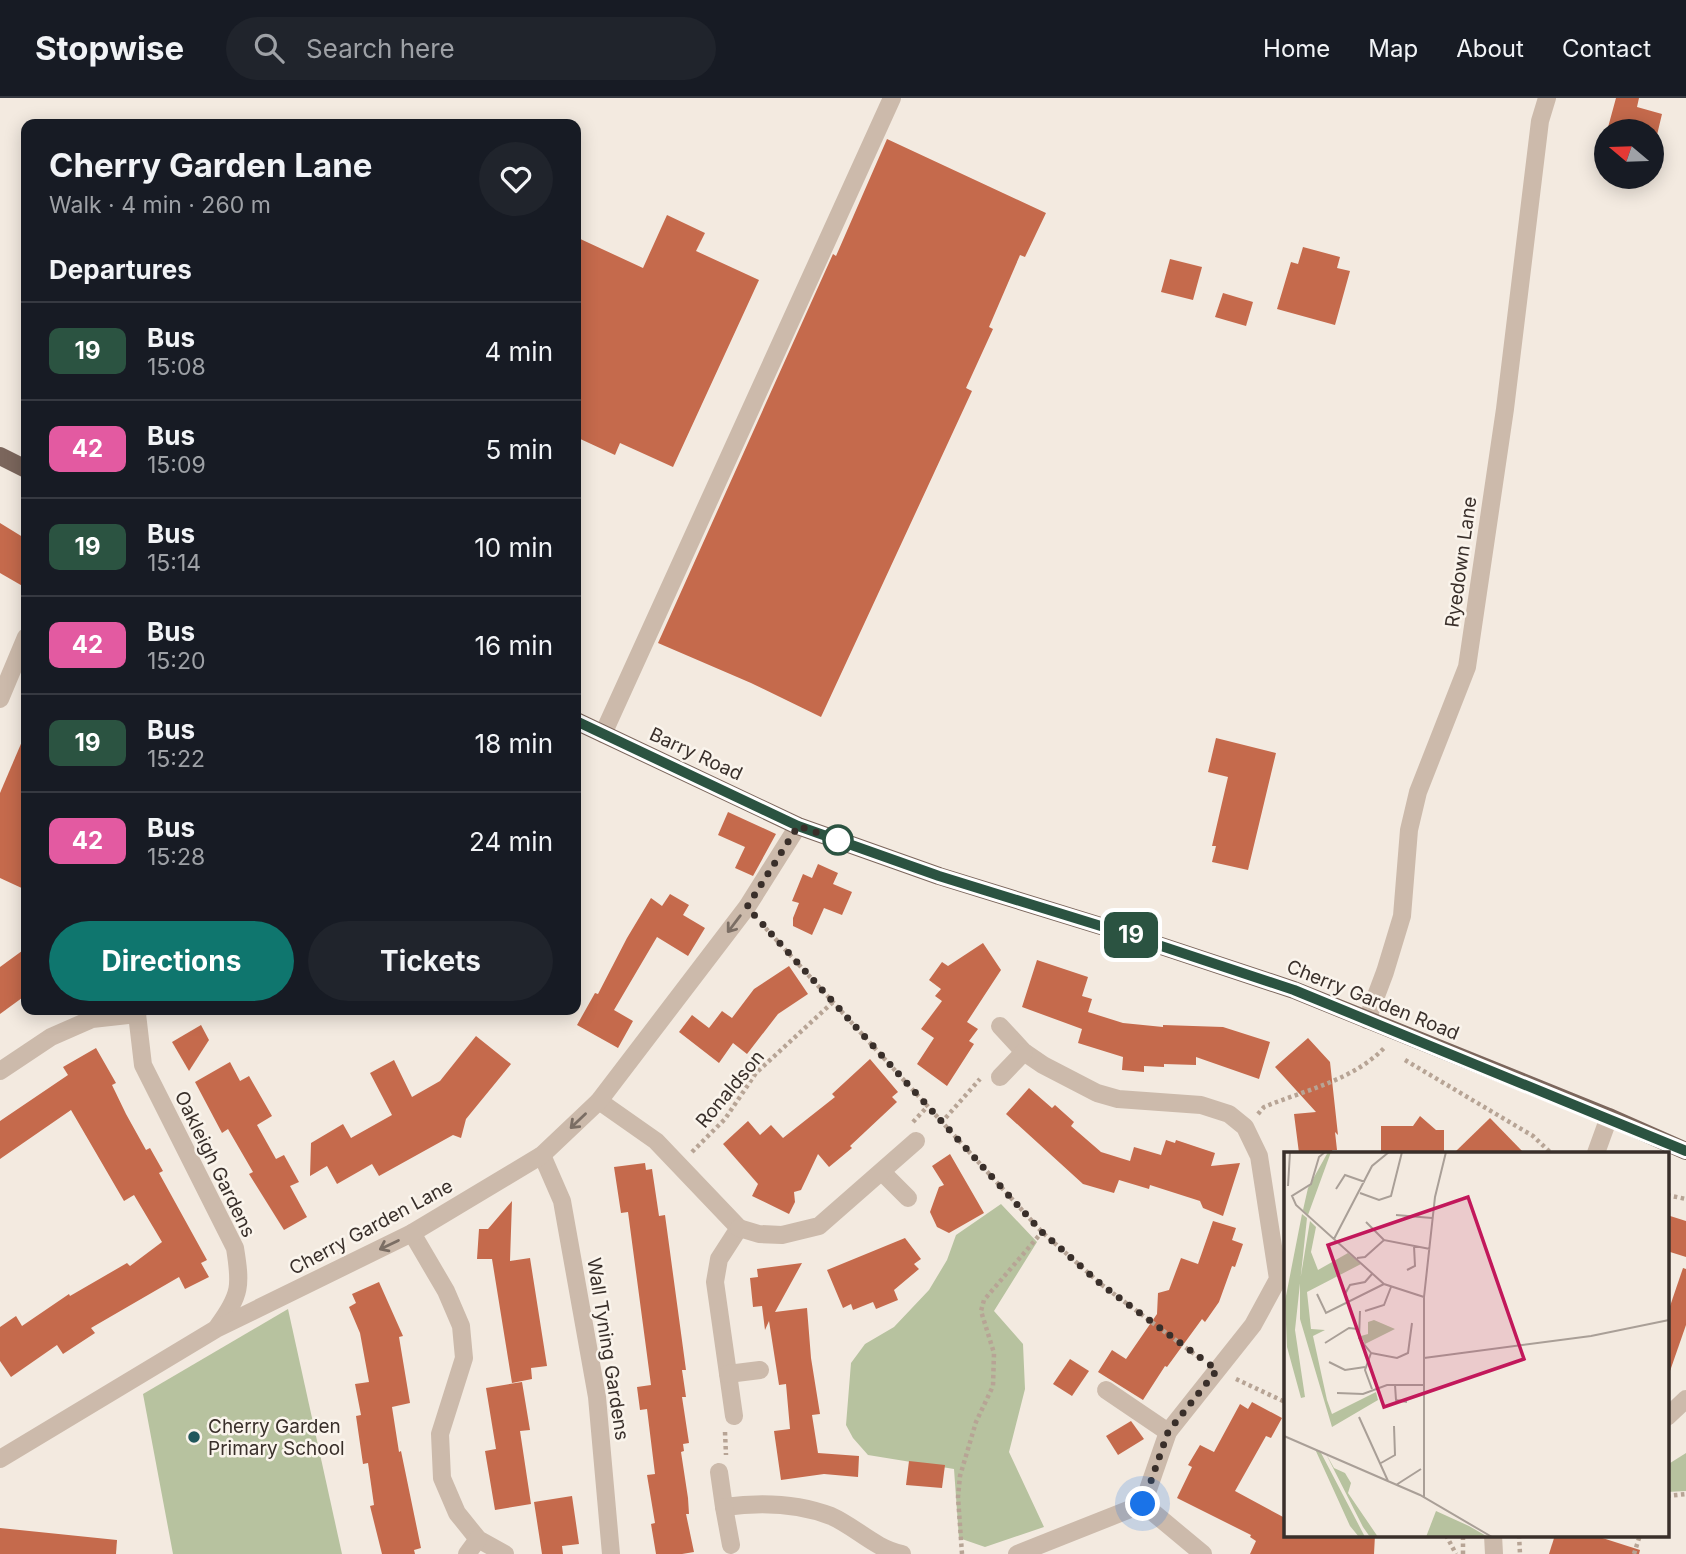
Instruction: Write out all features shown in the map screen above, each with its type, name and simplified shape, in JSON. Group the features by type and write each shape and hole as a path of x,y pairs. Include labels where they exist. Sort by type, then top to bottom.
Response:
{"main road":[{"path":"0,456 21,466"},
{"name":"Barry Road","path":"581,723 798,826"},
{"name":"Cherry Garden Road","path":"798,826 939,876 1294,990 1609,1117 1686,1151"}],"street":[{"path":"603,734 892,98"},
{"name":"Ryedown Lane","path":"1367,1020 1402,916 1409,830 1418,792 1467,667 1505,409 1540,121 1547,98"},
{"path":"0,699 21,649"},
{"name":"Cherry Garden Lane","path":"0,1459 216,1329 412,1233 542,1155 599,1101 747,907 798,826"},
{"name":"Oakleigh Gardens","path":"0,1071 51,1037 92,1019 118,1015"},
{"name":"Oakleigh Gardens","path":"138,1015 143,1066 235,1248 240,1278 234,1305 216,1329"},
{"path":"1000,1026 1024,1052 1097,1093 1118,1099 1201,1105 1229,1114 1245,1127 1259,1156 1282,1280 1253,1325 1168,1432 1143,1504 1017,1554"},
{"path":"1000,1077 1024,1052"},
{"path":"599,1101 656,1141 739,1228 759,1234 782,1235 820,1226 916,1141"},
{"path":"1596,1152 1609,1117"},
{"name":"Wall Tyning Gardens","path":"542,1155 562,1201 597,1397 611,1554"},
{"path":"883,1172 908,1198"},
{"path":"734,1416 715,1282 719,1259 739,1228"},
{"path":"412,1233 446,1291 461,1326 464,1358 440,1433 442,1478 473,1547 505,1554"},
{"path":"728,1374 760,1370"},
{"path":"1106,1390 1168,1432"},
{"path":"1668,1416 1686,1399"},
{"path":"719,1472 731,1545"},
{"path":"724,1507 755,1503 783,1505 831,1517 875,1550 902,1554"},
{"path":"1143,1504 1203,1554"},
{"path":"1493,1536 1494,1554"}],"path":[{"path":"747,907 1042,1232 1102,1285 1217,1370 1284,1402"},
{"name":"Ronaldson","path":"679,1164 725,1119 756,1073 833,1002"},
{"path":"1245,1127 1264,1107 1343,1077 1374,1059 1387,1045 1396,1055 1533,1136 1549,1152"},
{"path":"941,1123 982,1077 1000,1077"},
{"path":"1668,1195 1686,1199"},
{"path":"962,1554 958,1497 960,1476 976,1422 993,1386 994,1353 981,1311 984,1300 1042,1232"},
{"path":"719,1472 726,1460 725,1429 734,1416"},
{"path":"1668,1496 1686,1494"},
{"path":"1447,1536 1456,1554"},
{"path":"1463,1536 1463,1554"},
{"path":"1519,1536 1520,1554"},
{"path":"1634,1554 1640,1536"}],"green space":[{"path":"1001,1204 1037,1242 994,1311 1023,1344 1025,1389 1009,1452 1044,1527 985,1547 959,1538 954,1469 868,1455 846,1425 851,1363 865,1344 894,1327 929,1290 947,1260 956,1235"},
{"name":"Cherry Garden Primary School","path":"288,1309 342,1554 173,1554 143,1394"},
{"path":"1686,1453 1686,1491 1668,1492 1668,1464"}],"building":[{"path":"1616,98 1639,98 1637,107 1662,114 1661,119 1610,119"},
{"path":"887,139 1046,213 1025,257 1020,255 989,327 993,329 966,388 972,391 821,717 658,643"},
{"path":"667,215 705,233 696,251 759,280 673,467 620,443 615,455 581,439 581,239 643,268"},
{"path":"1303,247 1340,257 1337,268 1350,271 1335,325 1277,309 1291,262 1298,264"},
{"path":"1170,259 1202,267 1193,300 1161,292"},
{"path":"1223,293 1253,302 1246,326 1215,317"},
{"path":"0,523 21,536 21,585 0,573"},
{"path":"1216,738 1276,753 1248,870 1212,862 1216,846 1212,846 1228,777 1208,772"},
{"path":"21,744 21,888 0,878 0,793"},
{"path":"728,812 776,834 753,876 735,868 745,847 718,835"},
{"path":"818,864 838,873 833,884 852,892 842,915 824,908 812,935 793,926 799,903 792,901 803,874 812,878"},
{"path":"670,894 689,905 683,915 705,928 688,956 657,937 614,1010 633,1021 618,1048 577,1025 595,993 598,994 651,898 662,906"},
{"path":"983,943 1001,970 967,1022 978,1029 969,1041 974,1044 947,1086 917,1064 934,1038 921,1029 942,1001 935,996 941,989 929,980 942,962 948,966"},
{"path":"21,952 21,999 0,1014 0,967"},
{"path":"1037,960 1088,977 1082,996 1092,999 1088,1012 1123,1023 1163,1027 1223,1027 1270,1042 1259,1079 1196,1057 1196,1065 1144,1066 1144,1072 1122,1070 1123,1057 1078,1043 1082,1029 1022,1007"},
{"path":"789,966 808,994 778,1014 747,1054 733,1043 719,1063 679,1032 692,1015 709,1028 722,1011 732,1018 754,989"},
{"path":"201,1025 209,1040 189,1071 172,1042"},
{"path":"476,1036 511,1064 466,1119 461,1138 453,1135 379,1176 372,1164 337,1184 327,1166 310,1176 311,1143 343,1124 351,1138 392,1115 370,1073 394,1060 412,1097 440,1081"},
{"path":"1308,1038 1330,1062 1338,1135 1335,1132 1337,1150 1299,1152 1294,1114 1316,1112 1275,1067"},
{"path":"96,1048 116,1083 112,1085 126,1114 146,1150 150,1148 163,1171 159,1173 207,1260 201,1263 209,1277 185,1289 179,1277 91,1328 95,1333 63,1354 57,1345 11,1377 0,1361 0,1327 16,1316 22,1326 69,1294 70,1296 127,1263 130,1266 162,1242 134,1195 124,1201 71,1110 0,1159 0,1121 68,1075 63,1067"},
{"path":"870,1059 898,1092 892,1097 897,1102 850,1146 852,1148 829,1167 818,1154 801,1190 794,1192 795,1202 789,1214 752,1196 758,1184 723,1144 748,1121 760,1135 771,1125 783,1138 835,1097 832,1094"},
{"path":"230,1062 240,1081 249,1076 272,1116 257,1125 276,1159 284,1155 299,1182 290,1186 307,1217 284,1230 249,1174 253,1172 228,1129 222,1133 195,1082"},
{"path":"1029,1088 1052,1108 1055,1105 1074,1122 1071,1126 1101,1152 1130,1161 1134,1147 1161,1155 1166,1140 1175,1143 1176,1140 1215,1153 1211,1166 1240,1163 1223,1216 1203,1208 1200,1201 1150,1185 1149,1189 1119,1180 1114,1193 1083,1184 1006,1114"},
{"path":"1420,1116 1436,1130 1444,1130 1444,1152 1381,1152 1381,1126 1413,1126"},
{"path":"1490,1118 1523,1152 1455,1152"},
{"path":"950,1154 984,1213 949,1233 937,1227 930,1212 939,1187 944,1185 932,1166"},
{"path":"645,1163 646,1170 652,1169 659,1216 665,1215 686,1370 682,1370 686,1397 682,1397 689,1443 683,1444 684,1451 681,1452 688,1498 689,1514 686,1514 694,1552 682,1554 656,1554 651,1524 655,1523 647,1475 655,1474 647,1409 640,1410 637,1387 651,1385 628,1212 621,1213 614,1167"},
{"path":"512,1201 510,1261 530,1258 547,1366 531,1368 532,1379 512,1383 492,1259 477,1259 479,1229 488,1229"},
{"path":"1668,1215 1686,1221 1686,1257 1668,1251"},
{"path":"1213,1221 1236,1228 1232,1240 1243,1244 1235,1267 1232,1266 1219,1302 1205,1322 1202,1319 1167,1367 1165,1366 1143,1400 1098,1372 1112,1350 1126,1359 1157,1314 1158,1293 1169,1290 1181,1258 1198,1264"},
{"path":"905,1238 921,1259 914,1264 919,1269 894,1290 898,1300 876,1309 873,1302 853,1310 851,1304 843,1308 827,1270"},
{"path":"802,1263 775,1312 807,1308 811,1358 820,1414 812,1415 818,1453 859,1456 858,1477 824,1474 781,1480 774,1431 790,1429 786,1384 779,1385 769,1321 765,1330 762,1306 753,1307 750,1278 758,1277 757,1269"},
{"path":"1683,1268 1686,1269 1686,1325 1670,1371 1668,1370 1668,1312"},
{"path":"379,1282 403,1336 399,1337 410,1403 392,1407 399,1452 401,1451 421,1548 414,1550 415,1554 382,1554 370,1506 374,1505 368,1463 363,1464 356,1416 361,1415 355,1384 369,1382 360,1333 349,1307 356,1303 352,1294"},
{"path":"1070,1359 1089,1371 1072,1396 1053,1384"},
{"path":"522,1382 530,1430 520,1431 531,1504 495,1510 485,1451 496,1449 486,1388"},
{"path":"1252,1402 1282,1418 1271,1438 1266,1436 1235,1491 1284,1517 1284,1536 1375,1536 1374,1554 1250,1554 1256,1541 1251,1535 1177,1498 1192,1467 1188,1465 1200,1445 1214,1452 1240,1404 1248,1409"},
{"path":"1131,1421 1144,1439 1118,1455 1106,1436"},
{"path":"909,1461 945,1465 942,1488 906,1485"},
{"path":"572,1496 579,1544 562,1546 563,1554 542,1554 534,1502"},
{"path":"0,1528 117,1540 116,1554 0,1554"},
{"path":"1555,1536 1596,1536 1640,1550 1639,1554 1549,1554"}],"bus line":[{"name":"19","path":"581,723 798,826 939,876 1294,990 1609,1117 1686,1151"}],"place":[{"name":"Cherry Garden Primary School","path":"194,1437"}],"route":[{"path":"838,840 845,842 798,826 747,907 1042,1232 1102,1285 1217,1370 1168,1432 1143,1504"}]}
